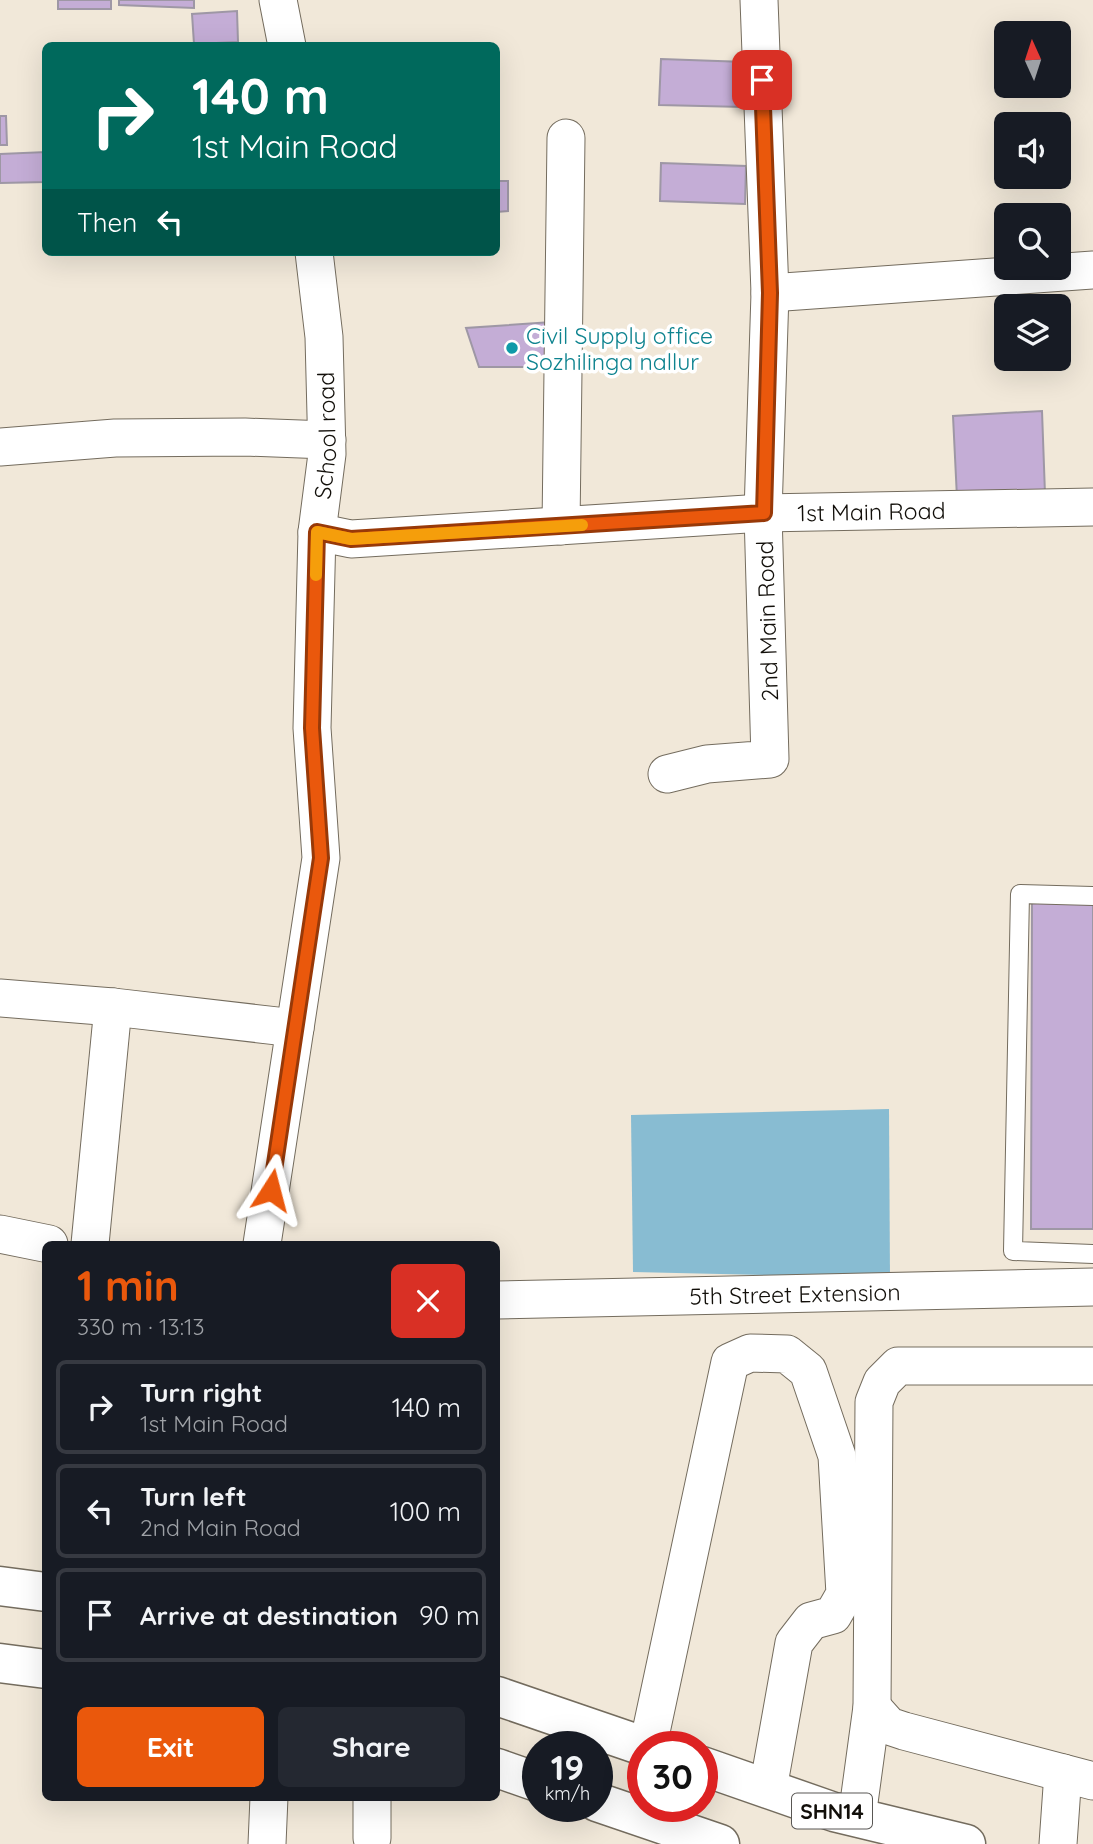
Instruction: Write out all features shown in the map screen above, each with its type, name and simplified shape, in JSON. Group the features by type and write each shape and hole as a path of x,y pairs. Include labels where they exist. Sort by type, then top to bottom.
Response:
{"main road":[{"path":"0,1586 42,1591"},
{"path":"0,1663 42,1668"},
{"path":"500,1697 627,1740"},
{"path":"500,1769 522,1777"},
{"name":"SHN14","path":"718,1778 768,1789 858,1817 966,1844"},
{"path":"613,1806 701,1828"}],"street":[{"path":"278,0 286,42"},
{"name":"2nd Main Road","path":"667,774 707,764 770,759 764,513 770,293 759,0"},
{"path":"561,526 566,138"},
{"name":"School road","path":"262,1241 321,858 312,728 317,532 327,440 324,337 314,256"},
{"path":"770,293 1093,270"},
{"path":"0,447 115,439 245,437 327,440"},
{"name":"1st Main Road","path":"317,532 351,539 764,513 1093,507"},
{"path":"0,998 113,1007 295,1028"},
{"path":"90,1241 113,1007"},
{"path":"0,1234 42,1243"},
{"name":"5th Street Extension","path":"500,1300 1079,1276"},
{"path":"649,1731 730,1362 750,1353 787,1354 808,1371 837,1456 845,1594 833,1615 811,1620 794,1643 768,1789"},
{"path":"858,1817 872,1707 874,1402 882,1382 898,1366 1093,1366"},
{"path":"872,1707 889,1726 1078,1777 1058,1844"},
{"path":"267,1844 270,1801"},
{"path":"372,1801 375,1842"}],"lane":[{"path":"1093,896 1020,894 1013,1251 1079,1276 1093,1254"}],"water":[{"path":"889,1109 890,1278 633,1272 631,1115"}],"building":[{"path":"58,0 111,0 111,9 58,9"},
{"path":"119,0 194,0 194,8 119,5"},
{"path":"237,11 238,42 194,42 192,14"},
{"path":"661,59 745,62 744,107 659,105"},
{"path":"0,116 6,116 7,145 0,145"},
{"path":"42,152 42,182 0,183 0,154"},
{"path":"661,163 746,166 745,204 660,201"},
{"path":"500,181 508,181 508,211 500,212"},
{"name":"Civil Supply office Sozhilinga nallur","path":"551,322 552,367 479,367 466,328"},
{"path":"1042,411 1045,494 957,498 953,416"},
{"path":"1032,901 1093,901 1093,1229 1031,1229"}],"slow traffic":[{"path":"316,575 317,532 351,539 582,525"}],"place":[{"name":"Civil Supply office Sozhilinga nallur","path":"512,348"}],"route":[{"path":"271,1190 321,858 312,728 317,532 351,539 764,513 770,293 762,80"}]}
